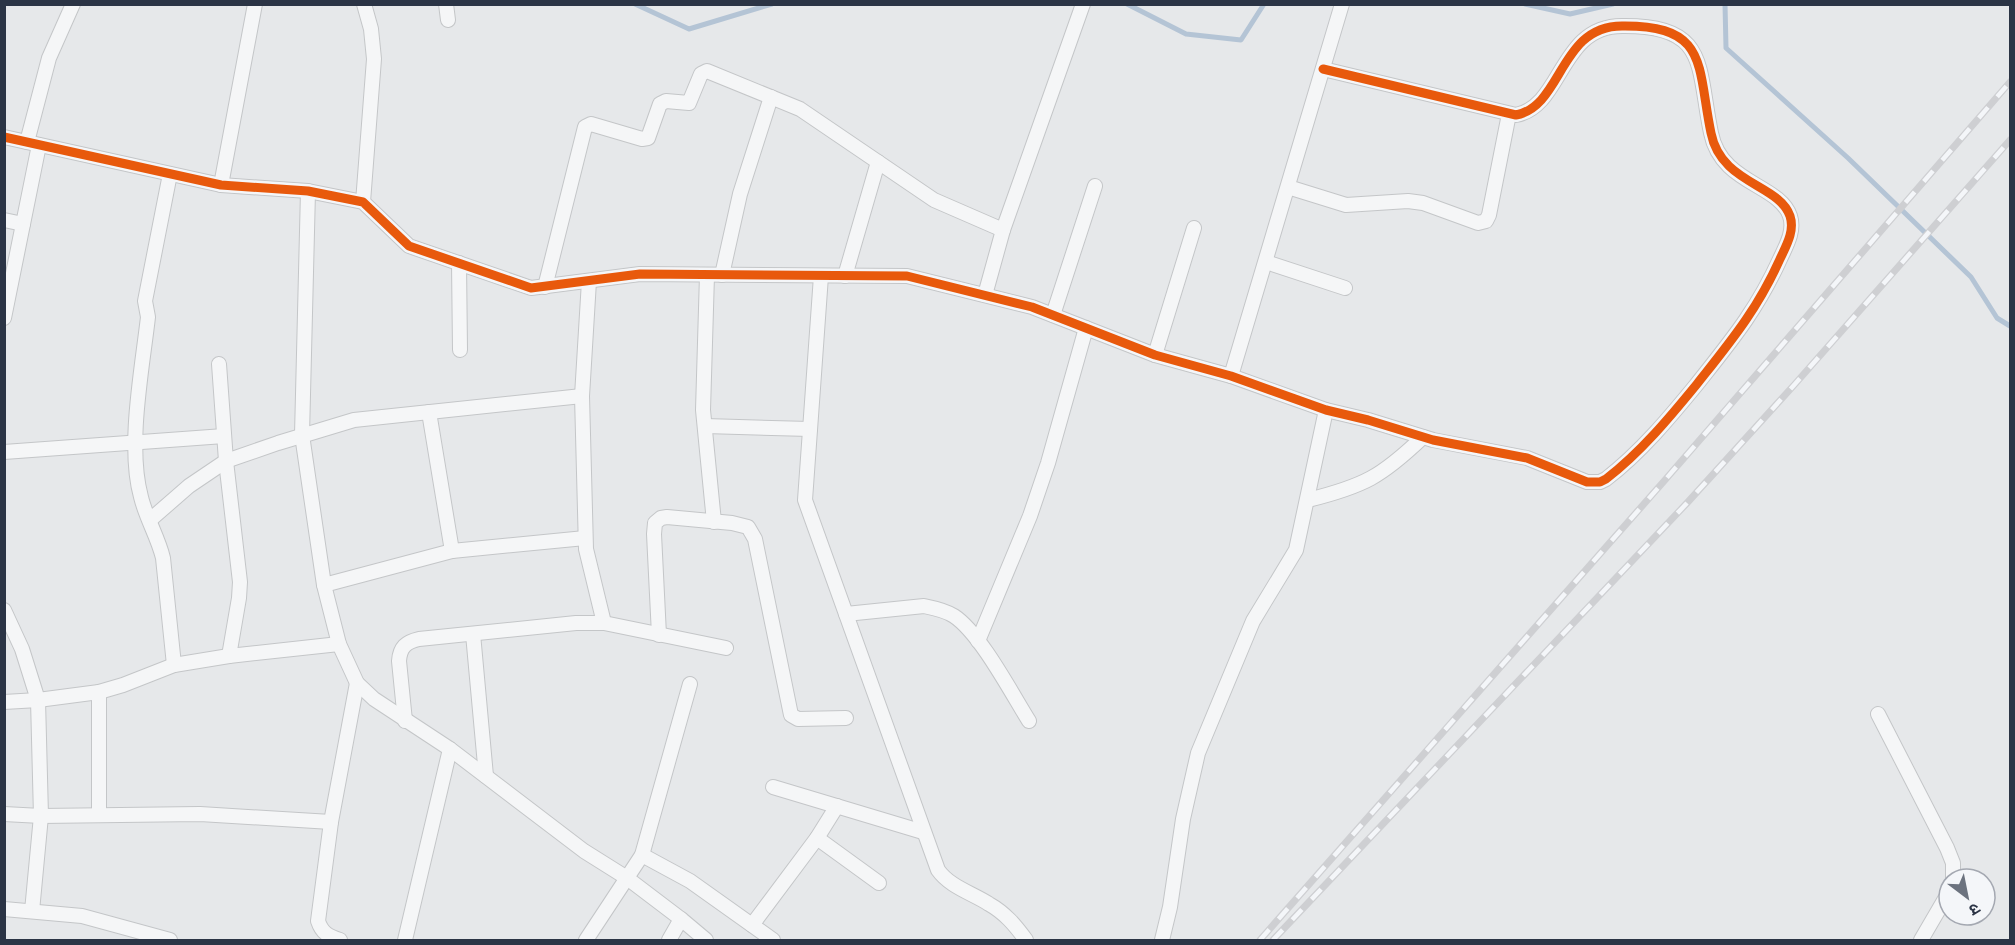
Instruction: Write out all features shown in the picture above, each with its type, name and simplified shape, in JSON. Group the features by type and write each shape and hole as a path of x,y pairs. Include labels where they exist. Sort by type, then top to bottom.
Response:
{"street":[{"path":"4,318 9,269 23,224 33,143 49,58 74,4"},
{"path":"221,185 255,4"},
{"path":"363,202 374,59 371,29 364,4"},
{"path":"446,4 448,20"},
{"path":"985,295 1003,230 1083,4"},
{"path":"1231,376 1342,4"},
{"path":"4,137 221,185 308,191 363,202 409,246 531,288 640,274 907,276 1032,307 1155,355 1231,376 1326,410 1423,436 1527,458 1587,482 1600,482 1606,479 1638,451 1744,325 1771,279 1791,235 1790,217 1780,202 1736,173 1719,154 1711,135 1699,65 1686,41 1666,30 1624,26 1607,27 1590,33 1542,99 1522,114 1509,114 1323,69"},
{"path":"545,286 583,131 587,125 644,139 648,138 660,104 666,101 689,103 701,74 707,71 800,110 934,200 1003,230"},
{"path":"722,275 740,194 771,98"},
{"path":"1288,187 1346,205 1397,201 1416,202 1473,222 1486,221 1509,114"},
{"path":"845,276 878,162"},
{"path":"170,174 145,301 147,317 135,443 141,497 163,558 174,665"},
{"path":"1053,315 1095,186"},
{"path":"308,191 302,435 324,585 339,644 357,683 374,699 450,749 584,851 627,878 706,940"},
{"path":"4,220 23,224"},
{"path":"1155,355 1194,228"},
{"path":"1266,262 1346,288"},
{"path":"459,263 460,350"},
{"path":"707,275 704,410 714,522"},
{"path":"822,276 805,500 933,860 945,879 1005,915 1026,940"},
{"path":"589,281 582,396 585,538 604,623"},
{"path":"978,641 1030,516 1048,463 1086,328"},
{"path":"219,364 226,461 240,582 240,598 229,656"},
{"path":"150,520 189,486 226,461 354,420 582,396"},
{"path":"1162,940 1170,907 1183,819 1198,753 1253,621 1296,550 1326,410"},
{"path":"429,412 452,551"},
{"path":"705,426 810,429"},
{"path":"4,452 224,436"},
{"path":"1308,500 1352,488 1381,474 1423,436"},
{"path":"659,635 655,523 667,517 748,528 755,539 791,716 798,719 846,718"},
{"path":"324,585 452,551 585,538"},
{"path":"846,614 924,606 953,615 978,641 1029,721"},
{"path":"4,610 22,649 38,700 40,816 32,911"},
{"path":"405,721 399,661 400,652 410,641 576,623 604,623 726,648"},
{"path":"473,634 486,776"},
{"path":"4,702 99,692 174,665 229,656 339,644"},
{"path":"340,940 321,930 318,921 331,822 357,683"},
{"path":"586,940 642,855 690,684"},
{"path":"99,692 99,815"},
{"path":"1878,714 1947,848 1953,867"},
{"path":"405,940 450,749"},
{"path":"772,787 923,832"},
{"path":"752,925 817,838 837,806"},
{"path":"4,814 40,816 200,814 331,822"},
{"path":"817,838 879,883"},
{"path":"642,855 690,881 773,940"},
{"path":"4,909 82,916 170,940"},
{"path":"1921,940 1937,913"},
{"path":"669,940 681,919"}],"waterway":[{"path":"635,4 689,29 772,4"},
{"path":"1127,4 1186,34 1241,40 1264,4"},
{"path":"1525,4 1570,14 1613,4"},
{"path":"1725,4 1726,48 1848,158 1971,277 1997,318 2010,326"}],"railway":[{"path":"1260,940 1665,480 2010,82"},
{"path":"1273,940 1687,503 2010,140"}],"cycle path":[{"path":"4,137 221,185 308,191 363,202 409,246 531,288 640,274 907,276 1032,307 1155,355 1231,376 1326,410 1433,440 1527,458 1587,482 1600,482 1606,479 1654,434 1732,339 1762,294 1791,233 1790,216 1784,205 1737,173 1717,150 1711,133 1700,69 1694,54 1685,42 1671,33 1650,28 1622,26 1601,29 1585,39 1573,52 1544,97 1531,109 1516,115 1323,69"}]}
